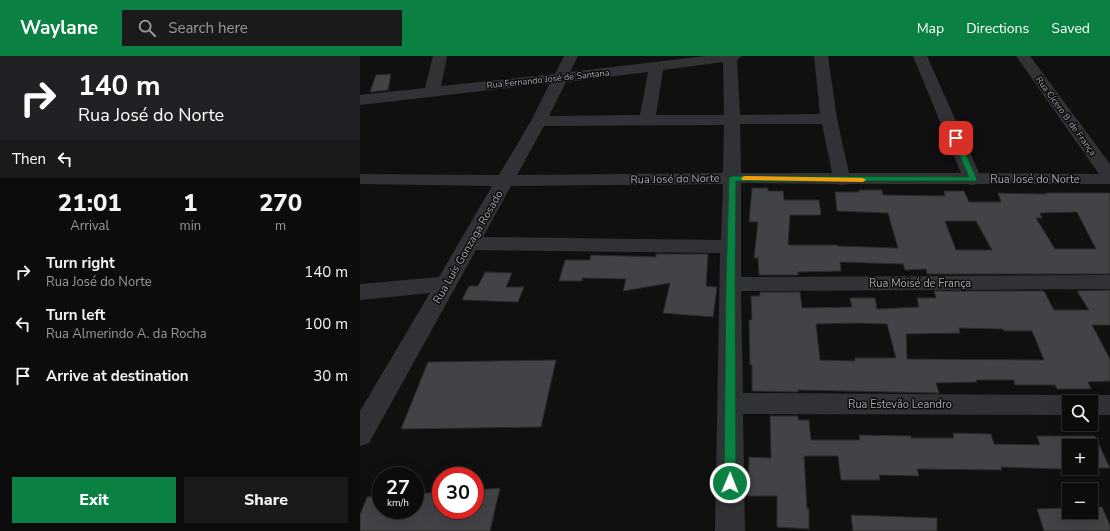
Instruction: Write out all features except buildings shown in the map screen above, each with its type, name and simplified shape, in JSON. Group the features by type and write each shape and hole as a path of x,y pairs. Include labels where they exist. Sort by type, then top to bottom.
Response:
{"street":[{"path":"432,91 440,56"},
{"name":"Rua Luís Gonzaga Rosado","path":"360,435 505,181 571,56"},
{"path":"730,531 732,56"},
{"name":"Rua Fernando José de Santana","path":"360,100 432,91 560,79 732,56"},
{"path":"821,56 829,119 842,180"},
{"path":"920,56 973,180"},
{"name":"Rua Cícero B. de França","path":"1022,56 1110,178"},
{"path":"647,120 656,67"},
{"path":"538,121 829,119"},
{"name":"Rua José do Norte","path":"360,179 505,181 732,178 973,180 1110,178"},
{"path":"470,243 731,247"},
{"name":"Rua Moisé de França","path":"730,284 1110,282"},
{"path":"360,292 446,284"},
{"name":"Rua Estevão Leandro","path":"731,404 1062,405"},
{"path":"1098,405 1110,405"}],"slow traffic":[{"path":"745,179 863,180"}],"route":[{"path":"730,483 730,284 732,178 973,180 956,138"}]}
